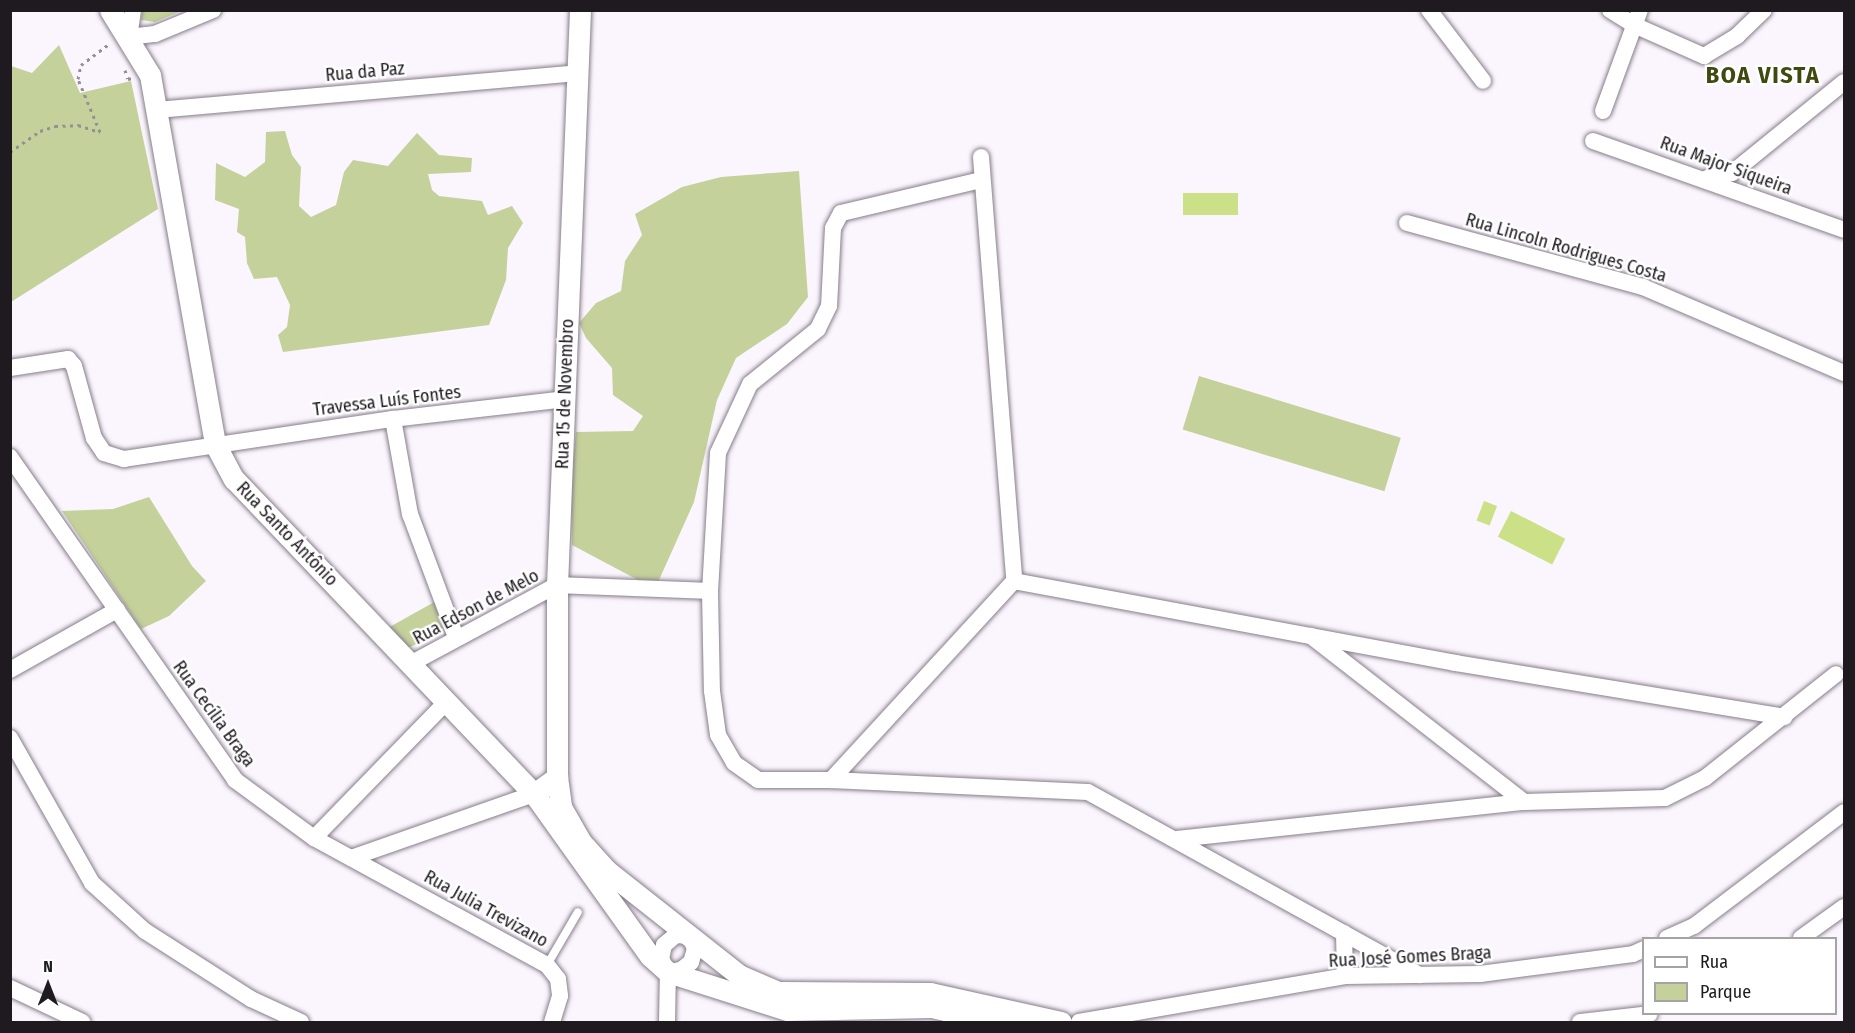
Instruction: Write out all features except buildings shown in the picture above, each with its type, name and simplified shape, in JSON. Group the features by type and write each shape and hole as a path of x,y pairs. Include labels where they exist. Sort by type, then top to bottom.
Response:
{"street":[{"name":"Rua Santo Antônio","path":"110,10 123,44 150,75 215,444 234,479 412,663 534,794 650,956 668,972"},
{"path":"123,44 133,10"},
{"path":"123,44 155,34 213,10"},
{"name":"Rua 15 de Novembro","path":"580,10 557,585 557,777 561,807 581,842 606,870 739,975 778,992 930,993 1061,1023"},
{"path":"1429,10 1483,81"},
{"path":"1610,10 1637,18 1704,56 1737,36 1764,10"},
{"path":"1603,111 1637,18"},
{"name":"Rua da Paz","path":"156,110 578,73"},
{"path":"1706,178 1732,172 1845,82"},
{"name":"Rua Major Siqueira","path":"1593,141 1706,178 1845,230"},
{"path":"831,780 1014,581 981,157"},
{"path":"981,180 841,213 833,228 829,306 818,329 750,384 718,453 710,591 712,691 718,735 734,763 758,780 831,780 1070,788 1088,792 1177,839 1420,975"},
{"name":"Rua Lincoln Rodrigues Costa","path":"1407,223 1643,287 1845,374"},
{"name":"Travessa Luís Fontes","path":"10,368 68,359 74,366 94,438 104,453 124,459 393,419 565,399"},
{"path":"393,419 410,514 456,638"},
{"name":"Rua Cecília Braga","path":"10,457 235,780 314,838 351,858"},
{"path":"1014,581 1308,633 1455,663 1785,717"},
{"path":"557,585 710,591"},
{"name":"Rua Edson de Melo","path":"412,663 557,585"},
{"path":"10,670 117,610"},
{"path":"1308,633 1524,802"},
{"path":"1177,839 1524,802 1665,798 1705,778 1785,717 1836,674"},
{"path":"314,838 447,702"},
{"path":"10,738 92,883 145,931 242,994 301,1023"},
{"path":"351,858 534,794 557,777"},
{"path":"1671,937 1694,926 1845,812"},
{"name":"Rua Julia Trevizano","path":"351,858 547,965 558,979 560,996 552,1023"},
{"path":"1804,937 1845,906"},
{"path":"1344,933 1345,976"},
{"path":"666,1023 668,972 661,959 664,945 676,935 690,936 695,949 691,962 681,970 668,972"},
{"name":"Rua José Gomes Braga","path":"1179,1007 1345,976 1480,974 1633,954 1642,950"},
{"path":"668,972 787,1010 932,1007 995,1023"},
{"path":"10,988 82,1023"},
{"path":"1079,1023 1179,1007"},
{"path":"1143,1023 1179,1007"},
{"path":"1580,1023 1642,1015"}],"lane":[{"path":"547,965 578,912"}],"path":[{"path":"10,152 40,131 55,126 78,125 100,132 82,92 81,65 114,41 123,44"},
{"path":"121,60 128,78 150,75"}],"green space":[{"path":"142,10 181,11 155,22 141,20"},
{"path":"59,45 80,93 131,81 158,209 11,302 11,66 32,73"},
{"path":"285,131 292,155 301,167 299,206 311,217 336,205 344,172 353,160 388,166 417,133 439,155 472,158 471,172 428,174 432,190 439,196 482,201 488,215 512,206 523,223 508,248 506,280 489,325 283,352 278,335 287,327 290,305 277,277 254,279 247,263 245,237 237,232 239,209 215,200 216,163 245,177 265,162 266,132"},
{"path":"799,171 808,297 787,324 736,358 717,400 694,502 655,589 572,545 571,480 576,432 633,431 643,416 613,395 612,368 586,338 579,323 596,303 621,291 625,261 642,235 635,214 682,187 721,177"},
{"path":"1199,376 1401,438 1384,491 1183,430"},
{"path":"149,497 192,566 206,581 169,616 141,629 62,511 113,509"},
{"path":"436,601 449,628 404,650 386,629"}],"shaded area":[{"path":"1183,193 1238,193 1238,215 1183,215"},
{"path":"1484,501 1497,506 1490,526 1476,521"},
{"path":"1511,511 1565,539 1552,565 1498,537"}],"district":[{"name":"BOA VISTA","path":"1763,76"}]}
